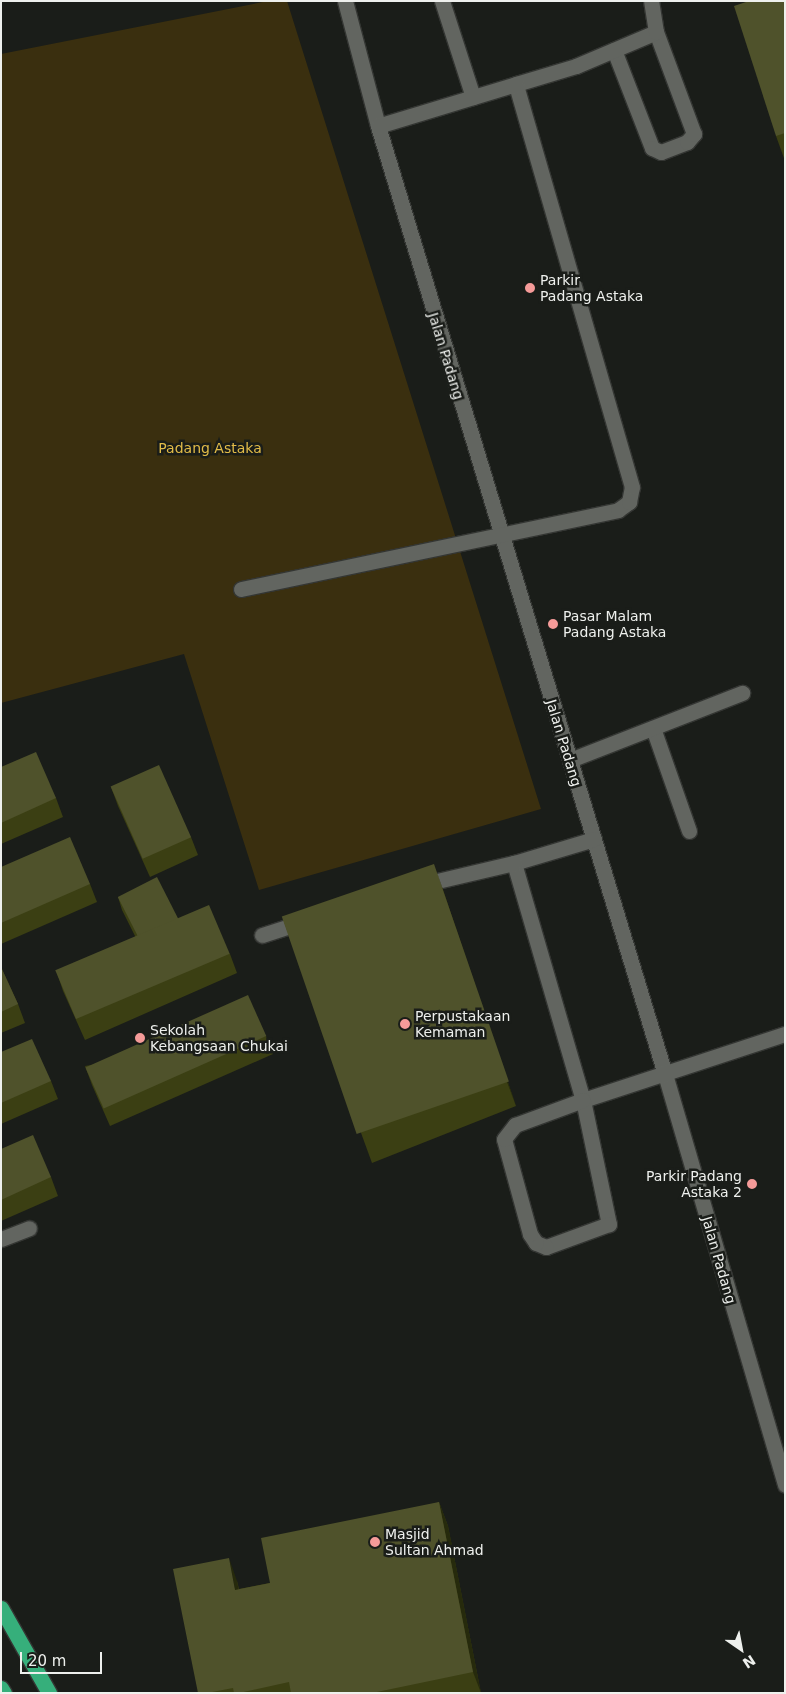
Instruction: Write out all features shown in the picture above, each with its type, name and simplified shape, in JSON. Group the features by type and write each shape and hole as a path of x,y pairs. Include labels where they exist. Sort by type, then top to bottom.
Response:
{"highway":[{"path":"1,1608 49,1693"},
{"path":"1,1688 4,1693"}],"street":[{"name":"Jalan Padang","path":"345,1 378,126 500,535 665,1074 785,1485"},
{"path":"442,1 473,97"},
{"path":"614,50 652,148 661,152 687,142 694,134 656,32 650,1"},
{"path":"378,126 576,66 656,32"},
{"path":"241,589 618,510 629,502 632,487 516,84"},
{"path":"570,760 742,693"},
{"path":"653,728 689,832"},
{"path":"401,890 514,863 594,839"},
{"path":"514,863 583,1100 609,1224 546,1247 536,1243 530,1234 504,1140 516,1125 583,1100 785,1034"},
{"path":"262,935 318,917"},
{"path":"1,1239 29,1228"}],"green space":[{"name":"Padang Astaka","path":"268,1 287,1 541,809 259,890 184,654 1,703 1,54"}],"building":[{"path":"749,1 785,1 785,133 776,136 734,6"},
{"path":"36,752 56,798 1,823 1,767"},
{"path":"159,765 191,837 143,859 111,787"},
{"path":"70,837 90,884 1,923 1,867"},
{"name":"Perpustakaan Kemaman","path":"434,864 509,1081 357,1134 282,916"},
{"path":"157,877 178,919 139,939 118,897"},
{"path":"209,905 230,954 76,1019 55,970"},
{"path":"1,967 18,1004 1,1012"},
{"path":"248,995 266,1036 104,1109 85,1067"},
{"path":"32,1039 51,1081 1,1103 1,1052"},
{"path":"33,1135 51,1177 1,1200 1,1149"},
{"path":"439,1502 473,1672 372,1693 291,1693 289,1682 239,1693 234,1693 233,1688 198,1693 173,1569 229,1558 235,1590 270,1583 261,1538"}],"place":[{"name":"Parkir Padang Astaka","path":"530,288"},
{"name":"Pasar Malam Padang Astaka","path":"553,624"},
{"name":"Perpustakaan Kemaman","path":"405,1024"},
{"name":"Sekolah Kebangsaan Chukai","path":"140,1038"},
{"name":"Parkir Padang Astaka 2","path":"752,1184"},
{"name":"Masjid Sultan Ahmad","path":"375,1542"}]}
